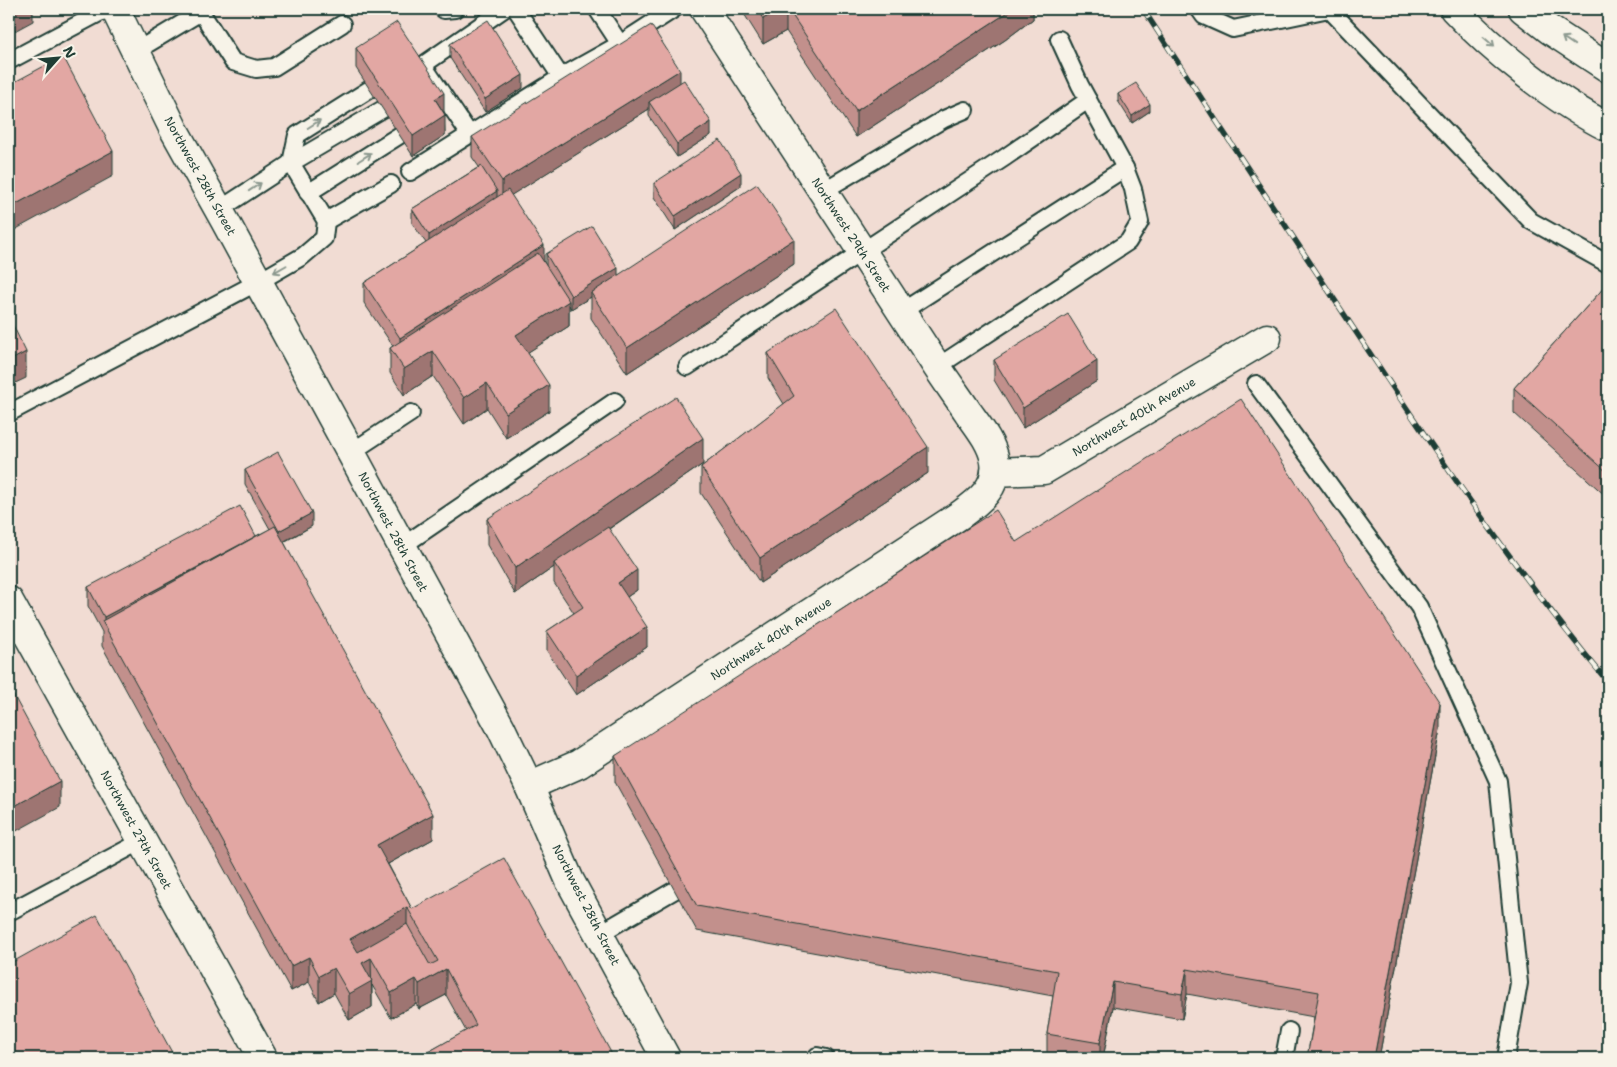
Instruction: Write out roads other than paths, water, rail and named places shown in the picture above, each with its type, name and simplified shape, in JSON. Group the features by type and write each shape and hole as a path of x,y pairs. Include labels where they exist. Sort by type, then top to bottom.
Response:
{"street":[{"name":"Northwest 28th Street","path":"115,9 172,128 219,210 501,728 529,786 570,881 666,1058"},
{"name":"Northwest 29th Street","path":"704,9 937,367 980,428 990,446 995,466"},
{"path":"1454,9 1467,24 1523,70 1561,99 1608,127"},
{"path":"1523,9 1550,30 1608,68"},
{"name":"Northwest 40th Avenue","path":"529,786 579,764 960,516 983,498 990,488 995,466 1044,470 1267,338"},
{"name":"Northwest 27th Street","path":"9,601 263,1058"}],"lane":[{"path":"9,61 107,9"},
{"path":"443,9 455,9"},
{"path":"470,135 444,105 422,72 504,9"},
{"path":"516,9 561,77"},
{"path":"410,172 561,77 620,44 674,9"},
{"path":"1199,9 1204,16 1233,29 1329,10 1531,221 1608,264"},
{"path":"136,51 202,10 233,62 256,68 274,67 342,24"},
{"path":"603,11 620,44"},
{"path":"937,367 1128,242 1140,222 1133,189 1125,168 1088,100 1059,39"},
{"path":"9,413 258,282 303,256 324,238 326,221 291,163 297,135 370,89"},
{"path":"686,367 1004,158 1088,100"},
{"path":"219,210 291,163 382,109"},
{"path":"823,191 944,119 965,110"},
{"path":"308,193 400,135"},
{"path":"901,312 1125,168"},
{"path":"326,221 391,184"},
{"path":"1256,384 1419,607 1498,782 1520,983 1506,1058"},
{"path":"401,547 615,400"},
{"path":"350,453 411,413"},
{"path":"9,912 142,841"},
{"path":"599,934 676,890"},
{"path":"1284,1058 1289,1031"}],"railway":[{"path":"1143,9 1437,453 1537,593 1608,682"}]}
